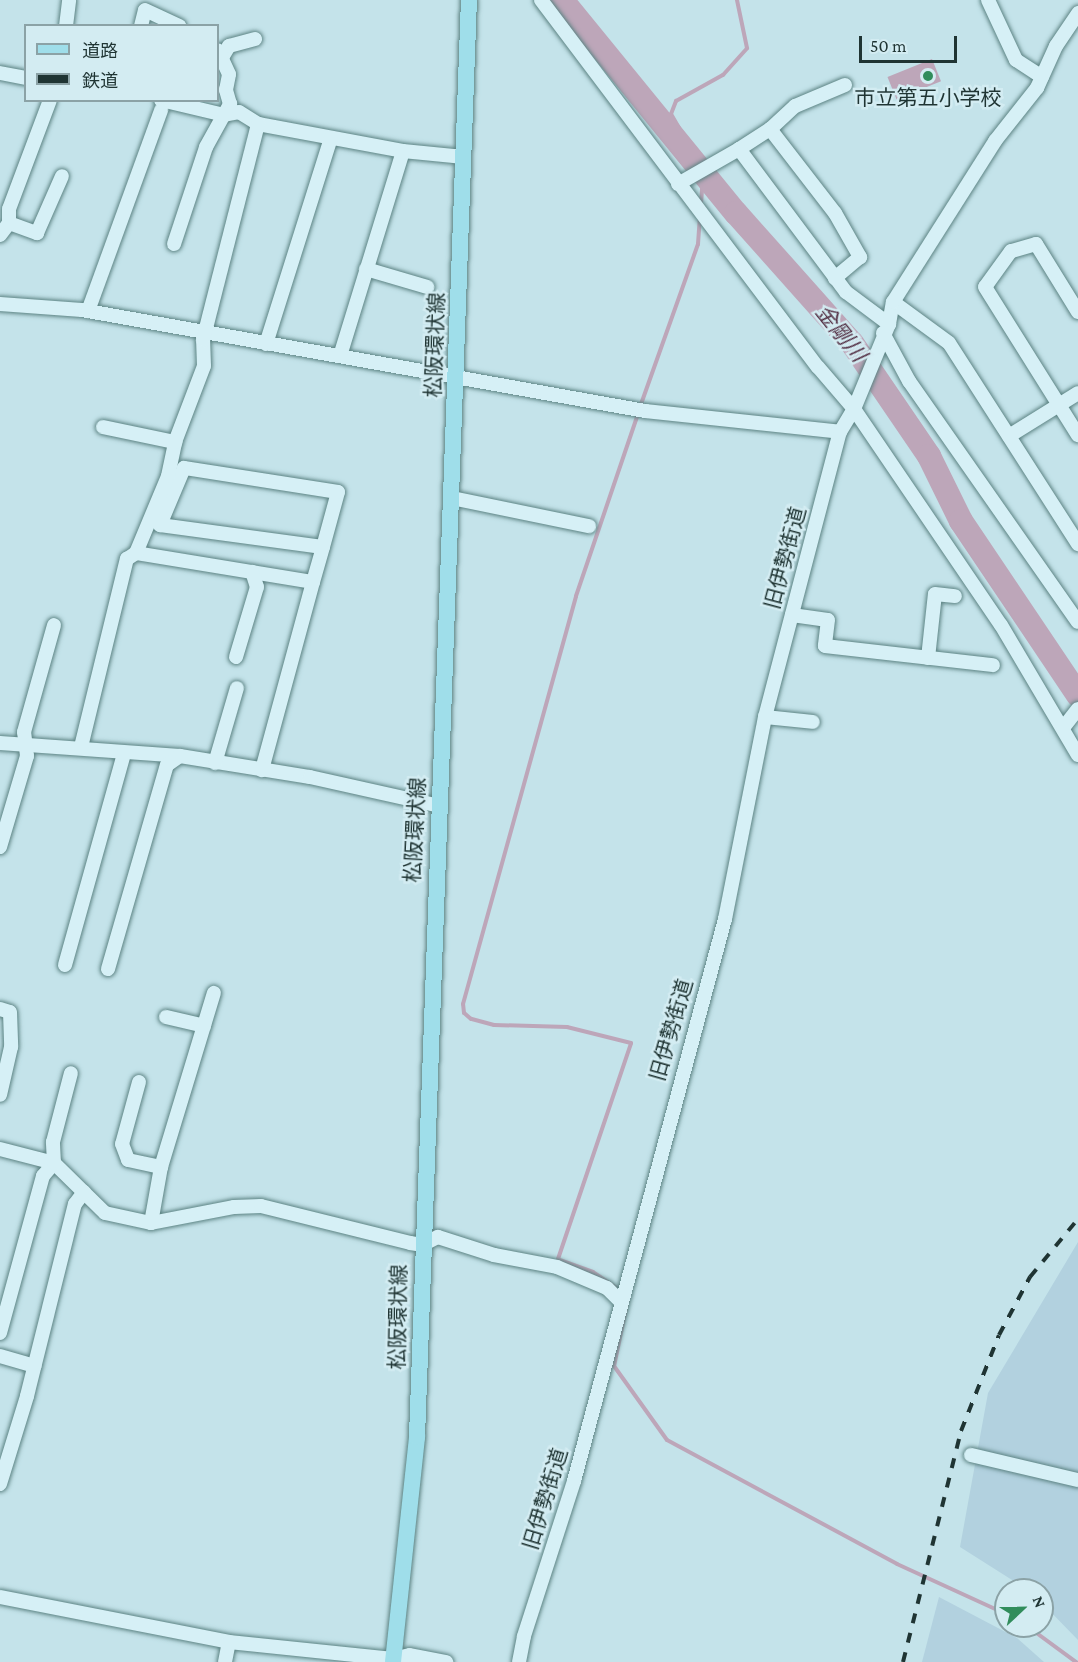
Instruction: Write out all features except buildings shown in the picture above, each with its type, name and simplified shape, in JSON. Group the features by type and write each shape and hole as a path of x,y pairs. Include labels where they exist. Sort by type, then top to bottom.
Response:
{"main road":[{"name":"松阪環状線","path":"393,1660 417,1437 422,1245 457,378 469,0"}],"street":[{"path":"66,24 69,0"},
{"path":"541,0 678,184 854,409 955,555 1078,755"},
{"path":"988,0 1016,60 1042,77"},
{"path":"141,24 145,5 177,24"},
{"path":"1078,13 1042,77 995,141 893,302 949,343 1078,544"},
{"path":"174,244 206,147 230,104 226,90 229,74 220,53 229,46 255,39"},
{"path":"0,73 24,78"},
{"path":"678,184 770,129 795,106 845,85"},
{"path":"0,235 9,223 9,209 49,102"},
{"path":"88,311 161,105 224,115 239,112 258,124 402,151 464,157"},
{"path":"81,747 127,559 136,553 168,477 175,442 204,366 203,340 258,124"},
{"path":"770,129 835,213 860,256 835,278"},
{"path":"266,344 331,138"},
{"path":"739,149 846,292 884,333 909,381 1078,622"},
{"path":"340,356 402,151"},
{"path":"9,223 38,233 62,176"},
{"path":"1078,312 1036,244 1011,251 985,287 1078,435"},
{"path":"366,269 427,287"},
{"name":"旧伊勢街道","path":"519,1662 524,1636 573,1481 725,919 765,717 840,432 854,409 884,333 893,302"},
{"path":"0,304 88,311 645,411 840,432"},
{"path":"1009,436 1078,393"},
{"path":"103,427 175,442"},
{"path":"262,770 313,582 323,547 338,492 184,468 160,525 323,547"},
{"path":"452,498 589,526"},
{"path":"136,553 313,582"},
{"path":"237,657 257,587 252,572"},
{"path":"928,658 935,594 955,596"},
{"path":"792,615 828,620 825,646 993,665"},
{"path":"0,847 27,756 24,732 54,625"},
{"path":"215,763 237,688"},
{"path":"1063,728 1078,709"},
{"path":"765,717 813,722"},
{"path":"0,743 26,747 81,747 124,753 180,756 440,806"},
{"path":"65,965 124,753"},
{"path":"108,969 166,765 180,756"},
{"path":"151,1222 161,1167 214,993"},
{"path":"0,1009 10,1012 11,1047 0,1095"},
{"path":"166,1017 204,1026"},
{"path":"0,1333 43,1176 54,1162 53,1142 71,1073"},
{"path":"139,1082 122,1144 128,1160 161,1167"},
{"path":"0,1149 54,1162 105,1213 151,1222 234,1207 261,1206 422,1245 438,1237 494,1255 537,1256 607,1288 621,1302"},
{"path":"0,1484 35,1366 75,1204 84,1192"},
{"path":"0,1356 35,1366"},
{"path":"971,1455 1078,1480"},
{"path":"0,1597 299,1656 393,1660 410,1655 446,1662"},
{"path":"225,1662 229,1642"}],"shaded area":[{"path":"932,59 941,81 896,99 887,77"},
{"path":"1078,1242 1078,1640 1054,1615 1054,1578 1009,1578 960,1547 988,1393"},
{"path":"939,1597 994,1626 994,1638 1017,1638 1044,1662 922,1662"}],"waterway":[{"name":"金剛川","path":"562,0 736,213 852,343 929,456 961,521 1078,695"},
{"path":"701,166 671,114 676,101 723,75 747,48 737,0"},
{"path":"701,204 703,173"},
{"path":"640,407 698,244 700,217"},
{"path":"621,1291 593,1272 558,1259 631,1043 567,1027 494,1025 471,1019 464,1013 463,1004 576,596 638,414"},
{"path":"628,1299 614,1366 667,1440 897,1564 994,1608"},
{"path":"1043,1638 1076,1662"}],"railway":[{"path":"903,1662 961,1431 999,1335 1030,1277 1078,1219"}],"place":[{"name":"市立第五小学校","path":"928,76"}]}
